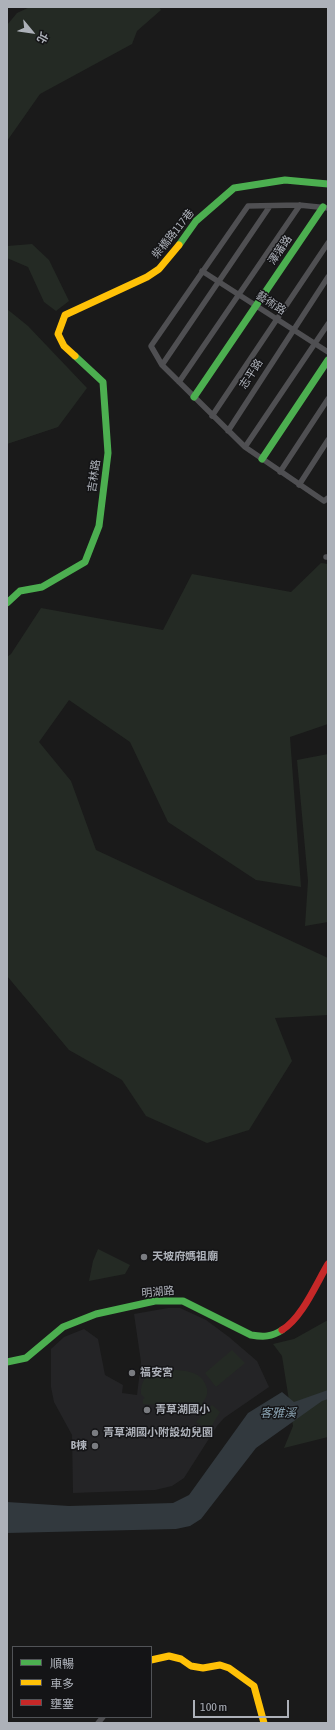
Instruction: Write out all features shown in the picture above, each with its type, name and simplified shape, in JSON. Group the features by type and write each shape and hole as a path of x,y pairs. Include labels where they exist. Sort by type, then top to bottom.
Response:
{"street":[{"name":"柴橋路117巷","path":"63,319 65,315 148,277 159,269 196,220 234,188 285,180 328,184"},
{"name":"澤藩路","path":"202,271 248,206 300,205 325,208 256,306"},
{"path":"179,382 300,205"},
{"path":"162,365 270,206"},
{"path":"212,416 328,243"},
{"path":"202,271 151,346 162,365 245,447 299,485 327,500"},
{"name":"藝術路","path":"202,271 328,352"},
{"path":"294,330 328,277"},
{"path":"194,397 256,306"},
{"name":"吉林路","path":"7,603 20,591 42,587 67,574 85,562 98,526 108,453 103,382 64,346 58,334 63,319"},
{"path":"245,447 328,324"},
{"name":"志平路","path":"228,431 294,330"},
{"path":"262,460 328,360"},
{"path":"280,472 328,399"},
{"path":"299,485 328,440"},
{"name":"明湖路","path":"7,1362 26,1358 63,1327 96,1314 155,1301 183,1301 251,1335 263,1337 276,1334 289,1326 298,1314 328,1264"},
{"path":"152,1660 169,1656 181,1659 192,1666 203,1668 220,1666 228,1668 254,1686 264,1723"}],"shaded area":[{"path":"30,7 159,7 161,10 137,31 132,44 40,94 7,141 7,25 17,13"},
{"path":"32,244 49,260 69,301 56,311 44,302 28,267 7,258 7,246"},
{"path":"7,309 28,326 87,388 58,427 7,444"},
{"path":"321,563 328,564 328,724 290,737 301,887 256,880 168,822 130,742 69,700 39,742 71,781 96,850 328,958 328,1015 275,1018 292,1061 249,1130 207,1143 146,1116 122,1080 69,1050 7,976 7,657 11,654 41,608 163,630 192,574 291,592"},
{"path":"328,754 328,922 305,926 308,881 297,760"},
{"path":"98,1249 130,1265 125,1274 89,1281 93,1261"},
{"name":"青草湖國小","path":"168,1308 180,1308 206,1320 229,1337 257,1361 269,1387 224,1418 217,1426 184,1478 172,1486 155,1490 73,1493 72,1435 54,1402 51,1387 51,1349 64,1337 84,1329 98,1339 105,1375 123,1385 122,1393 137,1395 141,1362 134,1314"},
{"path":"328,1320 328,1437 284,1448 293,1426 282,1356 273,1344 294,1339"},
{"path":"232,1350 245,1363 216,1387 205,1373"},
{"path":"159,1369 181,1370 200,1377 207,1389 206,1396 202,1403 205,1403 204,1407 143,1404 143,1399 145,1398 141,1394 141,1390 143,1382 151,1372"},
{"path":"212,1405 220,1412 209,1430 196,1422"}],"water":[{"name":"客雅溪","path":"328,1390 328,1399 322,1401 256,1448 201,1519 190,1526 176,1529 7,1533 7,1502 69,1506 173,1503 189,1495 248,1413 282,1392 294,1402"}],"traffic: fast":[{"path":"179,245 196,221 234,188 285,180 328,184"},
{"path":"194,397 323,207"},
{"path":"7,603 20,591 42,587 85,562 99,526 108,453 103,382 75,356"},
{"path":"262,459 328,360"},
{"path":"7,1362 26,1358 63,1327 96,1314 155,1301 183,1301 251,1335 267,1336 282,1330"}],"traffic: slow":[{"path":"75,356 64,346 58,334 65,315 147,277 159,269 179,245"},
{"path":"152,1660 169,1656 181,1659 191,1666 203,1668 220,1665 229,1668 254,1686 264,1723"}],"traffic: jam":[{"path":"282,1330 289,1325 302,1309 328,1264"}],"place":[{"name":"天坡府媽祖廟","path":"144,1257"},
{"name":"福安宮","path":"132,1373"},
{"name":"青草湖國小","path":"147,1410"},
{"name":"青草湖國小附設幼兒園","path":"95,1433"},
{"name":"B棟","path":"95,1446"}]}
